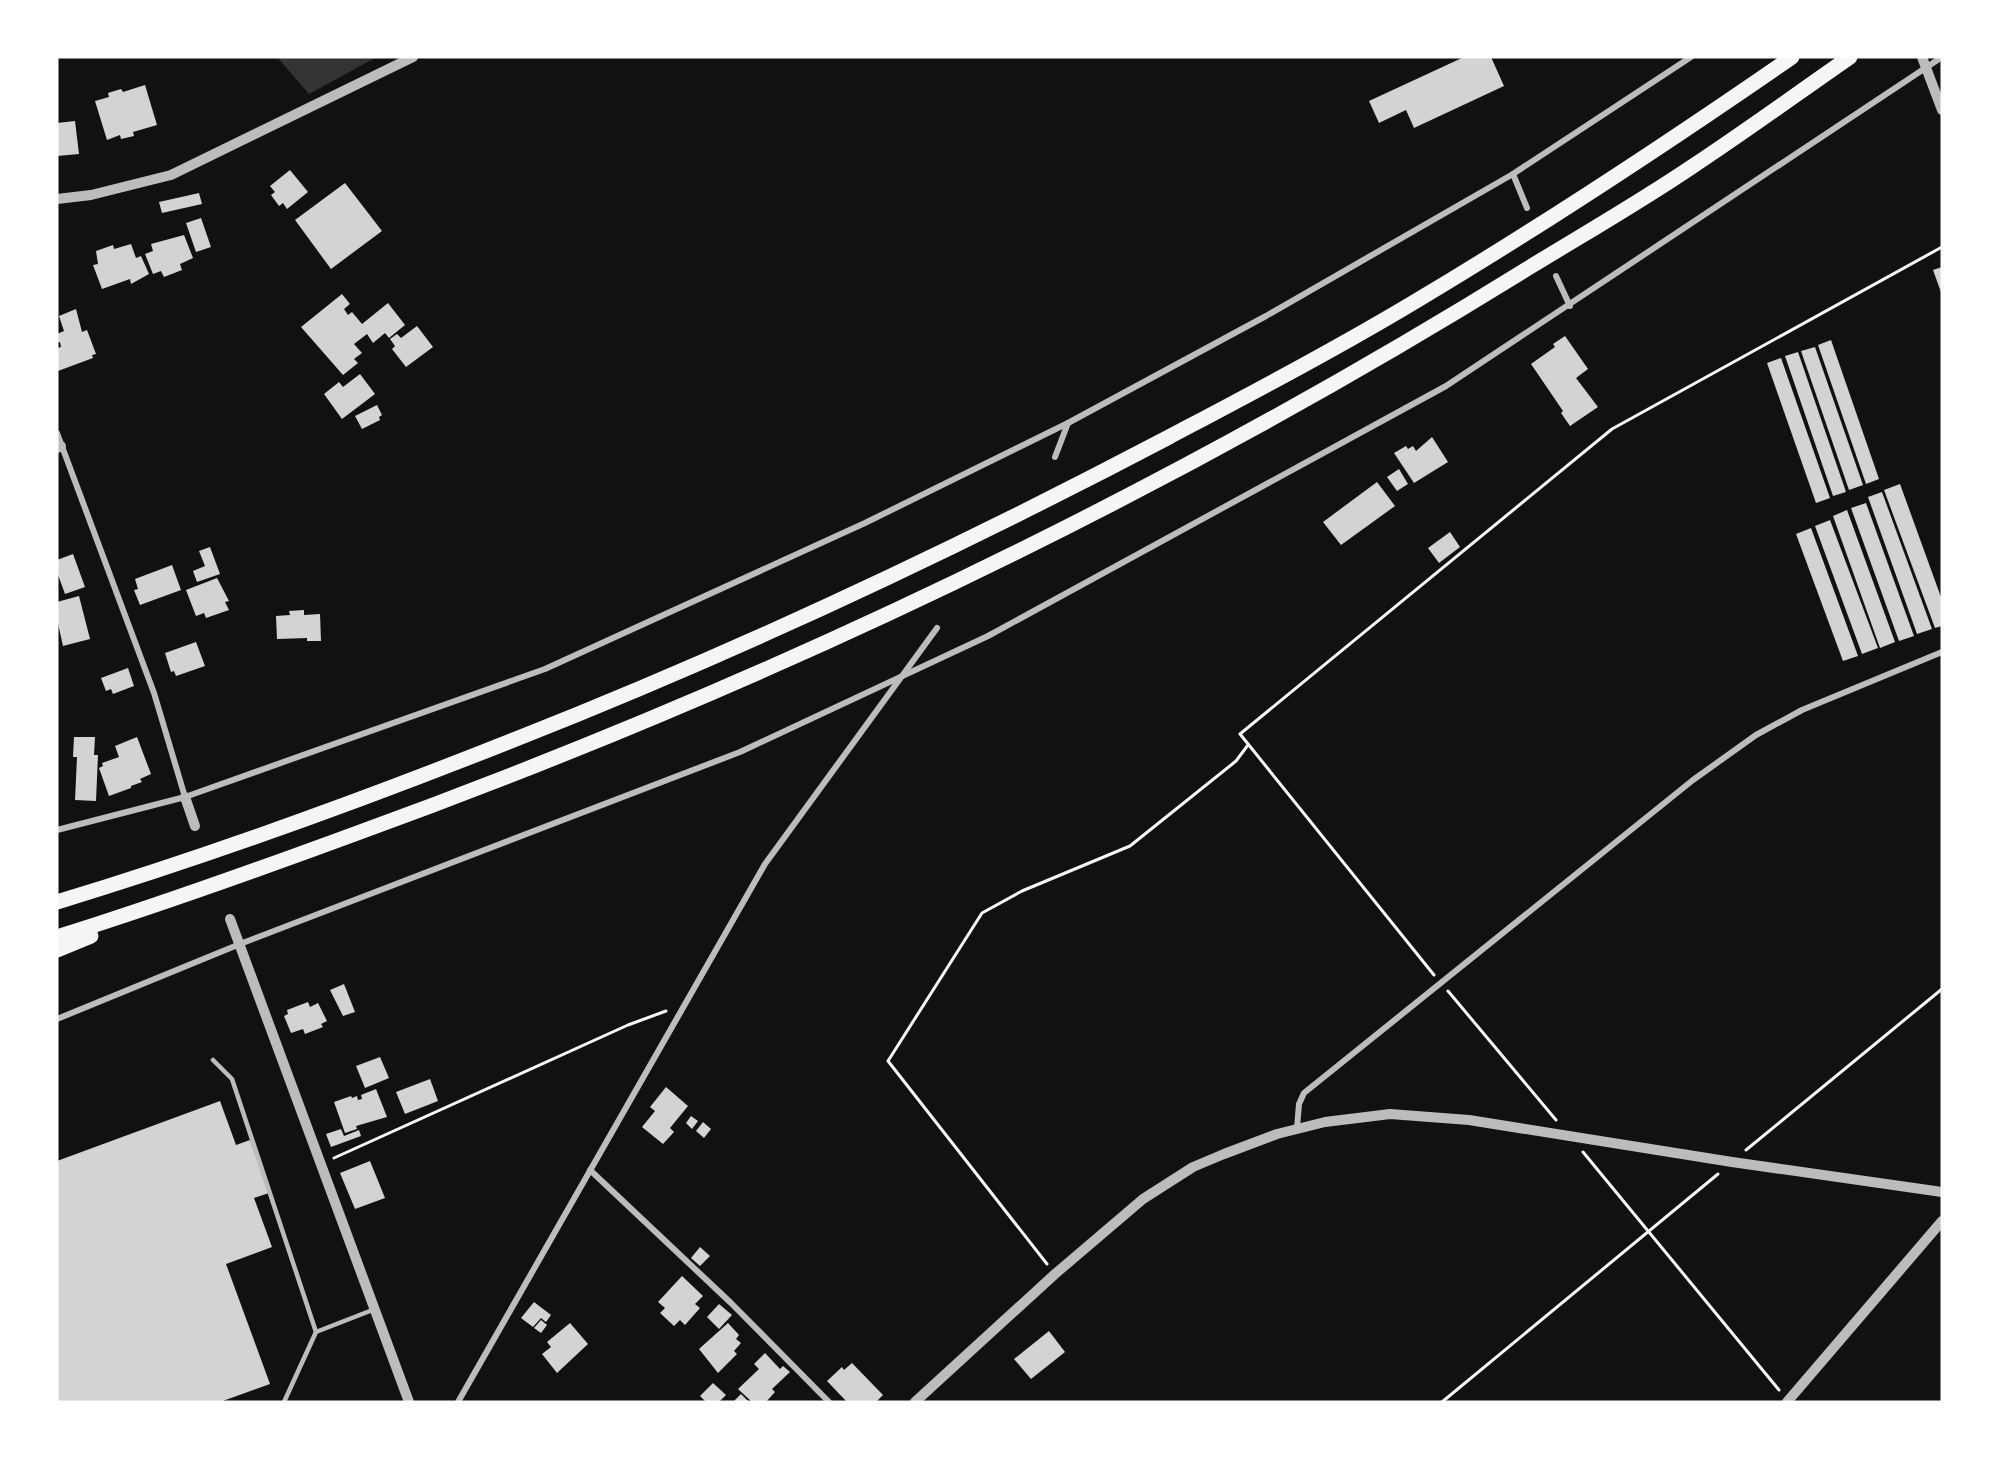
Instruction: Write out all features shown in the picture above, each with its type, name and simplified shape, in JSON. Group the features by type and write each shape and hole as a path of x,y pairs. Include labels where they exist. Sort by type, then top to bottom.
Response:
{"highway":[{"path":"57,902 283,827 412,780 630,694 857,594 1054,498 1270,384 1417,300 1672,140 1792,57"},
{"path":"57,937 202,890 414,813 642,725 851,632 1068,528 1284,413 1432,328 1690,168 1850,57"},
{"path":"57,950 202,890"}],"street":[{"path":"57,199 91,195 171,175 413,57"},
{"path":"57,830 185,797 545,669 865,523 1068,423 1266,316 1513,174 1691,57"},
{"path":"57,1019 240,944 740,752 988,636 1289,474 1446,386 1569,306 1924,62 1942,57"},
{"path":"1924,62 1942,110"},
{"path":"1513,174 1527,208"},
{"path":"1556,276 1569,306"},
{"path":"1055,457 1068,423"},
{"path":"57,434 59,447 154,693 195,826"},
{"path":"458,1402 765,864 937,628"},
{"path":"1297,1128 1299,1104 1304,1093 1693,780 1756,735 1802,710 1942,652"},
{"path":"230,920 409,1402"},
{"path":"915,1402 1055,1274 1136,1204 1193,1167 1276,1134 1325,1122 1390,1114 1469,1120 1732,1162 1942,1192"},
{"path":"590,1170 731,1303 829,1402"},
{"path":"1787,1402 1942,1221"}],"lane":[{"path":"213,1060 232,1079 316,1332 284,1402"},
{"path":"316,1332 375,1309"}],"path":[{"path":"1787,1402 1650,1231 1441,982 1240,734 1612,429 1942,247"},
{"path":"1055,1274 888,1061 982,913 1022,891 1130,846 1236,761 1248,745"},
{"path":"1442,1402 1942,989"},
{"path":"321,1164 628,1025 684,1004"}],"shaded area":[{"path":"277,57 375,57 375,58 309,94"}],"building":[{"path":"1464,57 1491,57 1504,86 1414,128 1406,110 1379,123 1369,101"},
{"path":"145,85 157,125 133,132 134,136 121,139 120,135 107,140 95,101 109,97 108,93 121,89 123,92"},
{"path":"75,121 79,154 57,156 57,123"},
{"path":"290,170 308,192 287,209 283,203 279,206 271,195 275,192 270,186"},
{"path":"345,183 382,231 331,269 295,220"},
{"path":"199,193 202,204 162,213 159,202"},
{"path":"201,218 211,247 196,252 186,223"},
{"path":"184,235 193,258 180,264 182,270 164,277 161,271 153,274 145,254 153,251 151,244"},
{"path":"131,244 136,258 141,256 149,274 131,284 130,279 102,289 93,265 98,264 96,251 113,245 114,249"},
{"path":"1942,267 1942,295 1933,270"},
{"path":"342,294 350,304 344,309 348,315 352,312 362,324 388,303 405,325 389,338 385,333 373,343 367,334 354,344 362,353 354,359 358,363 343,375 301,327"},
{"path":"76,309 82,332 87,330 96,354 92,355 93,358 58,371 57,348 61,347 60,342 57,343 57,334 64,331 59,316"},
{"path":"417,326 433,347 406,367 392,349 395,346 390,339 397,334 401,338"},
{"path":"1565,336 1588,369 1576,378 1598,407 1570,426 1561,413 1563,411 1531,364 1555,347 1553,344"},
{"path":"1831,340 1879,479 1866,484 1818,345"},
{"path":"1815,347 1863,485 1849,490 1801,351"},
{"path":"1798,352 1846,492 1833,496 1785,356"},
{"path":"1781,358 1830,498 1816,503 1767,363"},
{"path":"360,374 375,394 342,419 324,394 339,382 343,387"},
{"path":"377,405 382,415 379,417 380,420 362,429 355,416"},
{"path":"1432,437 1448,462 1414,483 1394,453 1406,446 1408,449 1413,446 1416,451"},
{"path":"1399,469 1408,484 1397,491 1387,477"},
{"path":"1377,482 1395,506 1341,545 1323,522"},
{"path":"1900,484 1942,600 1942,626 1935,628 1884,490"},
{"path":"1882,492 1932,629 1917,634 1868,497"},
{"path":"1866,503 1914,636 1899,641 1851,508"},
{"path":"1847,510 1895,642 1880,648 1833,516"},
{"path":"1830,520 1878,648 1862,654 1815,526"},
{"path":"1811,528 1858,656 1843,661 1796,534"},
{"path":"1450,532 1460,547 1439,563 1428,548"},
{"path":"210,547 220,574 197,582 193,571 205,566 199,551"},
{"path":"73,554 85,587 65,594 57,572 57,560"},
{"path":"172,565 181,590 140,605 134,590 138,589 135,579"},
{"path":"217,578 229,601 225,602 229,610 206,618 204,613 196,616 186,590"},
{"path":"79,596 90,639 63,646 57,619 57,602"},
{"path":"304,610 304,615 320,614 321,641 307,641 307,638 277,639 276,616 290,615 289,611"},
{"path":"196,642 205,666 176,676 174,671 171,672 165,653"},
{"path":"128,668 134,686 113,694 111,689 106,691 101,678"},
{"path":"74,737 95,737 94,755 98,755 96,801 75,800 77,757 73,757"},
{"path":"137,737 151,774 140,779 142,782 131,788 109,796 99,768 103,766 102,763 119,757 115,746"},
{"path":"344,984 355,1012 343,1016 330,990"},
{"path":"308,1002 310,1007 318,1003 327,1021 321,1024 323,1027 305,1034 303,1029 291,1033 284,1016 288,1014 287,1010"},
{"path":"380,1057 389,1078 365,1088 356,1066"},
{"path":"430,1079 438,1101 405,1114 396,1092"},
{"path":"666,1087 688,1106 670,1128 674,1132 663,1144 642,1127 655,1111 650,1107"},
{"path":"376,1089 387,1117 356,1126 357,1129 345,1133 334,1102 351,1096 352,1098 357,1096 358,1100 362,1099 361,1095"},
{"path":"220,1101 236,1145 250,1140 269,1193 254,1198 272,1247 226,1264 270,1384 220,1402 57,1402 57,1161"},
{"path":"691,1116 698,1121 692,1129 686,1123"},
{"path":"703,1122 711,1129 704,1138 696,1131"},
{"path":"341,1129 344,1136 359,1130 361,1136 331,1147 326,1134"},
{"path":"370,1161 385,1198 355,1209 340,1173"},
{"path":"700,1247 710,1256 700,1266 691,1258"},
{"path":"682,1276 703,1296 695,1304 700,1308 685,1325 680,1320 674,1326 660,1313 665,1308 658,1302"},
{"path":"534,1302 551,1315 546,1322 541,1318 533,1327 521,1318"},
{"path":"719,1304 732,1315 719,1329 707,1317"},
{"path":"541,1320 547,1325 541,1333 534,1328"},
{"path":"570,1323 588,1344 557,1373 542,1354 551,1347 547,1342"},
{"path":"728,1323 739,1335 736,1339 741,1343 734,1351 737,1354 718,1373 699,1349"},
{"path":"1049,1331 1065,1352 1031,1379 1014,1359"},
{"path":"765,1353 780,1369 783,1366 790,1372 772,1389 775,1392 766,1402 752,1402 738,1389 759,1369 754,1364"},
{"path":"852,1363 883,1395 876,1402 847,1402 827,1381 842,1367 844,1370"},
{"path":"713,1383 726,1395 719,1402 706,1402 700,1396"},
{"path":"741,1394 749,1402 733,1402"}]}
